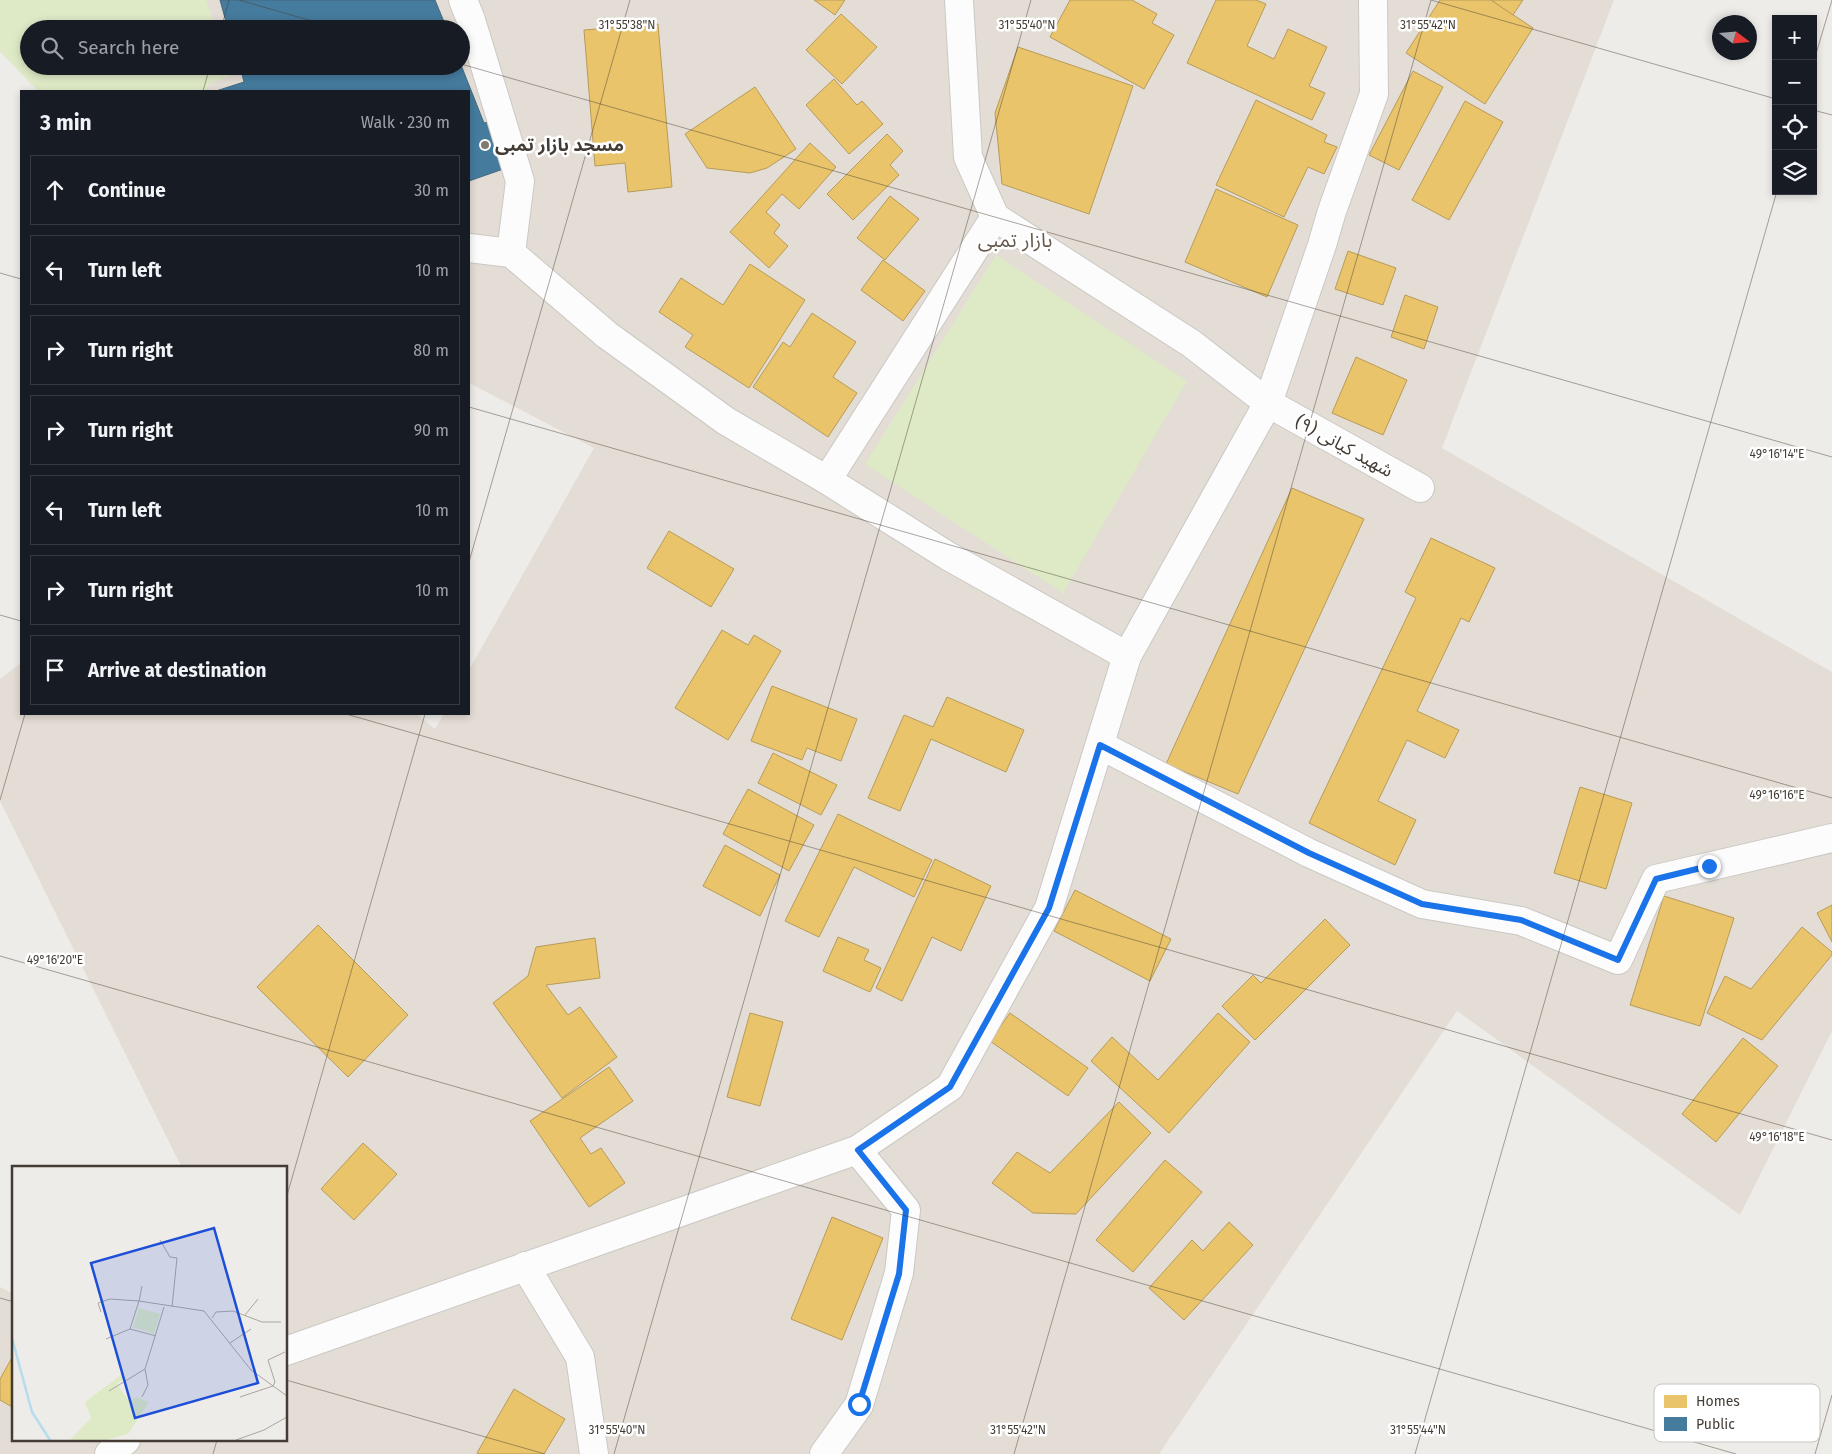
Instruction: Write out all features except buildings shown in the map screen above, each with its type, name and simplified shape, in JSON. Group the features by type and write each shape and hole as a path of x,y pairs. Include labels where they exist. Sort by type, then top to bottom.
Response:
{"street":[{"path":"463,0 471,20 520,181 511,253"},
{"path":"828,480 995,217 968,157 959,0"},
{"path":"288,1350 858,1150 950,1087 1049,908 1127,656 1268,403 1332,211 1374,94 1373,0"},
{"name":"شهید کیانی (۹)","path":"995,217 1192,344 1268,403 1420,488"},
{"path":"470,248 511,253 607,335 726,422 828,480 948,556 1127,656"},
{"path":"1100,745 1309,853 1422,904 1521,920 1618,960 1656,879 1832,838"},
{"path":"824,1454 859,1404 899,1274 906,1210 858,1150"},
{"path":"525,1266 580,1357 594,1454"},
{"path":"109,1454 124,1442"}],"shaded area":[{"path":"0,0 1614,0 1442,448 1832,672 1832,1031 1740,1215 1457,1011 1159,1454 0,1454 0,1287 12,1293 12,1442 288,1442 288,1166 181,1166 0,801 0,679 20,664 20,715 418,715 435,729 443,715 470,715 470,668 594,448 470,384 470,90 37,90 23,75 470,75 470,20 20,20 20,72 0,51"}],"green space":[{"path":"0,0 206,0 213,20 20,20 20,72 0,51"},
{"path":"23,75 231,75 209,84 206,90 37,90"},
{"path":"996,255 1187,381 1063,593 865,464"}],"place":[{"name":"مسجد بازار تمبی","path":"485,145"}],"district":[{"name":"بازار تمبی","path":"1015,240"}],"route":[{"path":"859,1404 899,1274 906,1210 858,1150 950,1087 1049,908 1100,745 1309,853 1422,904 1521,920 1618,960 1656,879 1709,866"}]}
